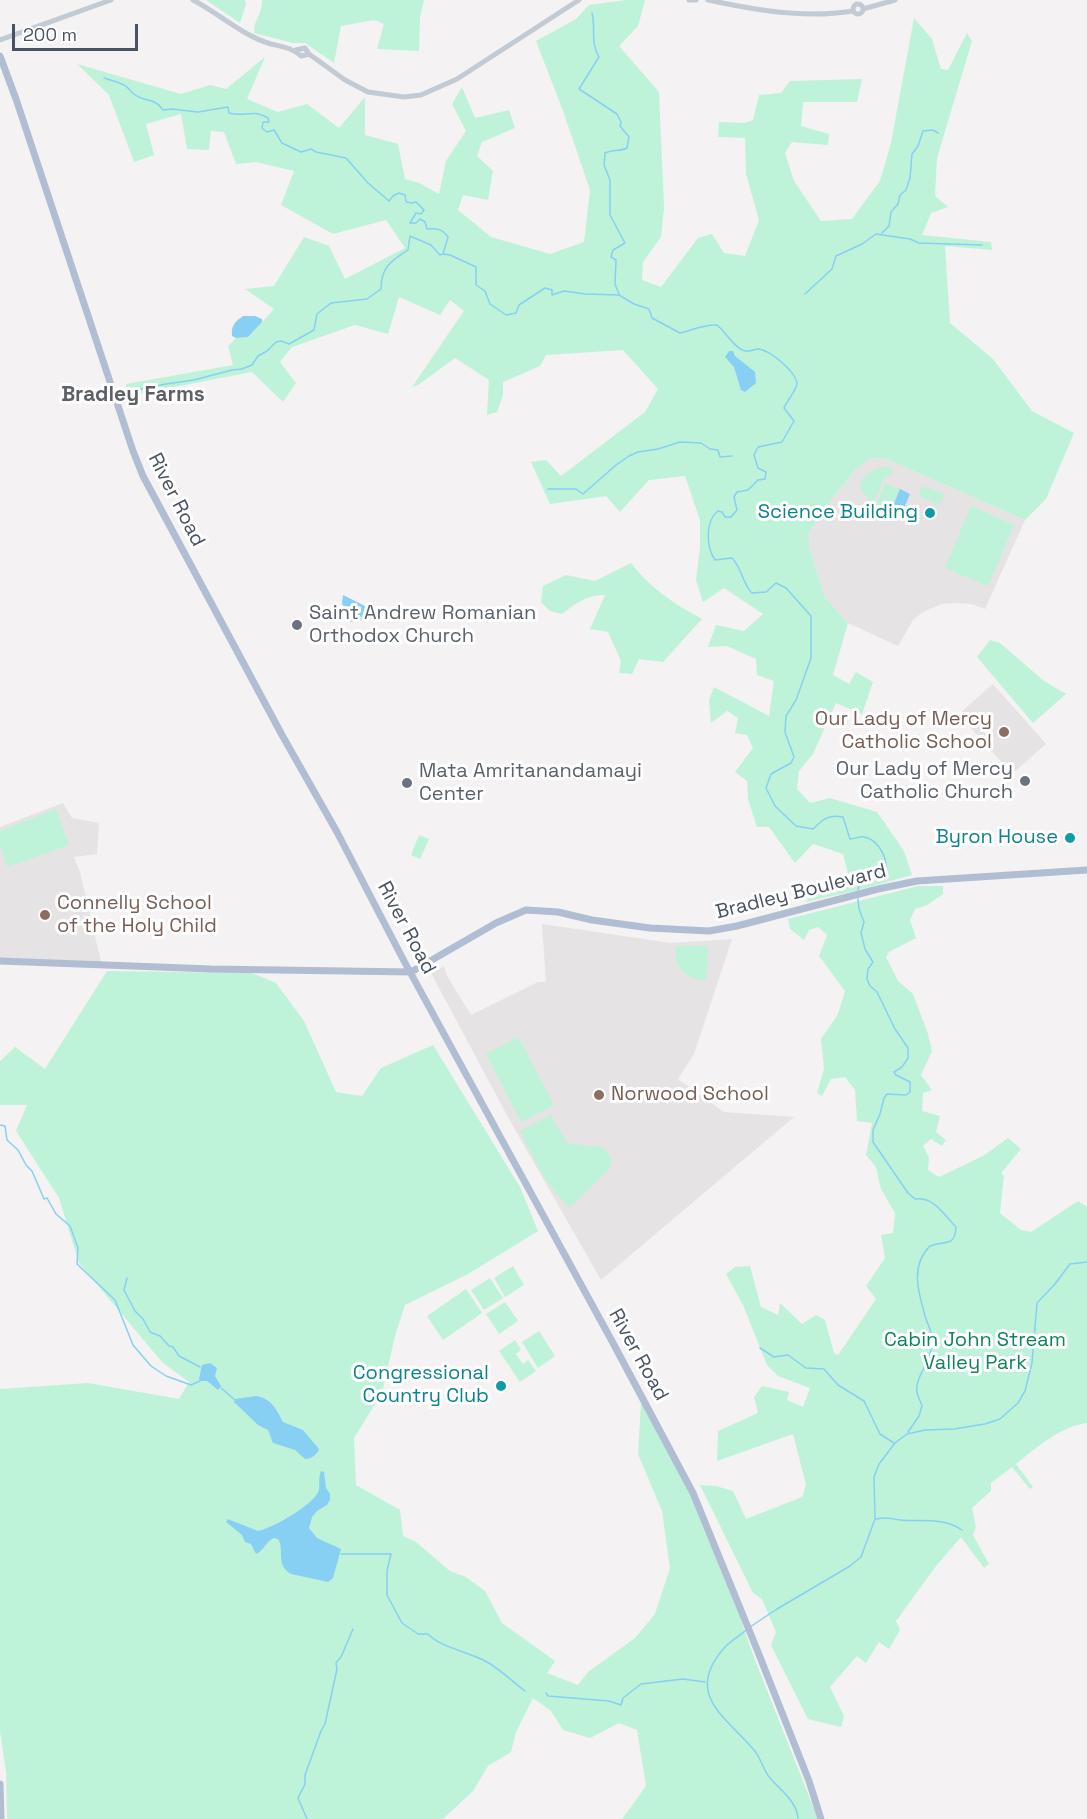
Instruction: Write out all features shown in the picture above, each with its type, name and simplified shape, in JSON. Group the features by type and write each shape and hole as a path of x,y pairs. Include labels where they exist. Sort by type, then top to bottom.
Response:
{"main road":[{"name":"River Road","path":"0,56 143,476 665,1440 712,1536 821,1819"},
{"name":"Bradley Boulevard","path":"411,972 496,923 526,910 558,912 592,920 650,928 709,931 916,881 1087,870"},
{"path":"0,961 211,969 411,972"},
{"path":"0,1784 1,1819"},
{"name":"River Road","path":"816,1803 826,1819"}],"street":[{"path":"0,40 111,0"},
{"path":"193,0 244,33 268,43 296,50 304,48 345,80 368,92 401,97 421,94 457,79 579,0"},
{"path":"689,0 696,0"},
{"path":"708,0 780,13 826,14 853,10 857,4 863,9 895,0"}],"shaded area":[{"path":"870,458 884,458 1025,520 985,609 971,604 941,604 923,612 913,620 898,646 848,623 825,598 809,547 809,533 830,501 857,468"},
{"name":"Our Lady of Mercy Catholic School","path":"993,684 1046,744 1012,774 969,726 972,723 962,711"},
{"name":"Connelly School of the Holy Child","path":"63,803 72,818 99,823 97,854 74,857 80,872 101,962 0,959 0,827"},
{"name":"Norwood School","path":"542,924 671,943 732,939 694,1054 678,1079 724,1112 794,1117 601,1280 509,1119 431,973 444,966 447,976 471,1015 538,982 546,982"}],"green space":[{"path":"206,0 245,0 246,4 240,23"},
{"path":"262,0 424,0 420,17 419,51 377,49 384,24 374,20 341,26 334,63 305,43 293,43 254,33"},
{"path":"645,0 638,26 619,46 659,92 664,207 661,237 643,262 642,280 661,287 698,238 712,234 724,253 745,256 759,220 746,174 745,138 718,137 719,122 744,123 753,120 759,95 781,93 790,81 862,79 857,102 803,102 801,126 829,134 828,145 792,142 785,153 794,181 821,221 852,219 880,181 891,143 914,18 932,39 941,69 948,70 967,33 972,41 937,158 935,196 948,207 931,213 922,235 991,242 992,250 945,246 950,323 993,359 1032,411 1074,433 1046,499 1025,520 884,458 870,458 857,468 830,501 809,533 809,547 825,598 848,623 833,675 849,684 856,672 873,682 862,714 836,703 813,754 799,771 797,789 810,803 830,798 877,812 904,851 912,875 805,902 824,883 850,881 843,854 813,844 795,863 769,827 757,827 748,799 747,781 735,772 753,748 747,735 735,733 738,718 727,711 711,723 709,700 714,687 769,716 774,681 757,675 756,659 727,646 708,647 716,625 744,631 763,614 724,588 703,602 696,580 700,548 700,520 685,476 649,480 620,512 606,496 550,504 531,462 546,460 561,476 645,412 658,389 623,350 546,355 540,366 503,382 503,395 497,412 487,415 489,380 455,358 412,387 464,311 450,300 440,315 399,297 388,334 355,325 292,347 280,362 296,383 283,402 252,372 127,396 126,384 233,365 228,346 236,338 248,337 274,309 245,289 274,286 304,237 329,246 345,279 405,248 386,220 333,234 281,205 294,171 256,162 236,164 224,132 211,131 209,150 187,149 181,114 146,124 154,155 134,162 109,95 77,64 181,94 210,85 226,89 265,57 247,99 278,112 307,104 339,128 365,97 365,135 398,144 405,179 419,183 439,194 446,161 466,131 452,104 462,87 475,118 509,110 515,128 482,142 477,156 493,171 488,200 463,195 458,210 491,237 550,254 584,242 590,190 536,41 576,19 589,5"},
{"path":"881,467 888,467 893,472 883,480 874,502 862,492 861,482 868,473"},
{"path":"885,484 900,489 890,513 875,508"},
{"path":"922,486 944,494 940,504 919,496"},
{"path":"971,506 1014,525 988,586 945,568"},
{"path":"631,563 663,595 702,619 663,662 639,659 632,674 619,673 621,661 608,632 590,629 605,595 587,598 562,614 550,611 541,602 543,586 566,575 595,581"},
{"path":"990,640 1000,643 1044,681 1066,694 1033,723 977,657"},
{"path":"56,809 69,845 7,867 0,844 0,831"},
{"path":"419,835 429,839 420,859 411,855"},
{"name":"Cabin John Stream Valley Park","path":"918,886 943,886 943,894 927,905 915,909 910,920 916,938 889,952 886,957 898,981 913,994 932,1051 921,1075 932,1090 923,1093 922,1111 940,1116 936,1132 946,1140 942,1146 931,1139 923,1146 929,1158 928,1170 939,1177 983,1156 1008,1138 1021,1149 1001,1173 1004,1176 1000,1213 1021,1230 1031,1232 1078,1201 1087,1207 1087,1423 1058,1433 1016,1464 1033,1487 1030,1489 1012,1467 991,1483 991,1491 972,1508 976,1527 973,1535 989,1564 984,1568 961,1537 936,1566 896,1621 900,1630 889,1649 879,1642 866,1663 857,1656 830,1687 844,1716 841,1727 808,1719 771,1645 776,1632 762,1599 753,1593 700,1485 716,1486 733,1491 746,1519 802,1497 806,1485 793,1434 717,1461 718,1431 758,1413 754,1397 762,1386 789,1392 787,1400 803,1407 810,1388 778,1376 767,1365 743,1305 726,1274 735,1267 750,1266 761,1307 778,1315 780,1303 802,1324 816,1315 825,1320 834,1353 838,1355 876,1299 866,1286 885,1258 881,1235 893,1233 895,1213 881,1189 876,1167 866,1155 872,1123 857,1121 855,1090 845,1077 831,1079 822,1096 817,1093 824,1069 821,1039 838,1014 845,991 819,956 827,935 818,927 809,930 804,940 790,929 788,919"},
{"path":"676,946 706,946 709,949 706,981 682,971 677,960"},
{"name":"Congressional Country Club","path":"107,971 252,973 276,983 304,1021 336,1092 362,1096 381,1068 433,1045 520,1187 538,1231 468,1274 405,1305 395,1336 382,1393 354,1438 356,1485 400,1510 403,1536 416,1542 450,1571 466,1577 485,1591 502,1623 555,1661 547,1673 578,1685 588,1672 635,1638 655,1614 670,1568 662,1511 638,1454 641,1402 693,1493 741,1611 741,1621 755,1660 818,1819 622,1819 646,1786 637,1730 619,1723 590,1738 563,1730 551,1711 533,1698 516,1732 511,1752 488,1766 473,1791 443,1819 7,1819 6,1772 0,1731 0,1389 88,1383 179,1399 189,1382 162,1362 79,1263 59,1198 16,1131 27,1105 0,1105 0,1061 15,1047 45,1069"},
{"path":"518,1037 554,1105 521,1122 486,1054"},
{"path":"551,1115 567,1143 604,1148 612,1159 610,1168 569,1208 546,1181 520,1131"},
{"path":"513,1266 524,1285 505,1297 494,1278"},
{"path":"490,1278 503,1298 484,1310 471,1290"},
{"path":"466,1289 482,1313 443,1340 427,1316"},
{"path":"505,1302 518,1321 499,1334 486,1314"},
{"path":"539,1331 555,1356 538,1368 522,1342"},
{"path":"515,1340 521,1350 516,1354 523,1364 528,1360 536,1371 520,1382 499,1351"}],"water":[{"path":"243,316 255,316 262,319 262,322 248,337 236,338 232,336 233,326"},
{"path":"729,351 733,351 735,356 755,372 756,383 745,392 741,390 734,367 725,357"},
{"path":"900,489 910,494 900,518 890,513"},
{"path":"343,595 371,609 369,616 363,620 350,622 342,603"},
{"path":"210,1363 217,1368 215,1376 221,1386 218,1390 207,1381 199,1379 202,1365"},
{"path":"256,1396 270,1402 283,1422 303,1430 319,1449 316,1454 305,1459 295,1450 273,1443 268,1430 258,1425 234,1402 235,1399"},
{"path":"321,1471 324,1472 330,1500 312,1517 309,1528 317,1538 341,1549 333,1578 328,1582 291,1574 286,1570 282,1563 279,1540 275,1538 256,1554 251,1544 245,1542 242,1535 226,1522 228,1519 258,1531 283,1520 316,1496"}],"waterway":[{"path":"592,13 594,41 599,57 579,89 617,114 621,122 620,126 629,137 627,148 605,153 604,165 610,180 610,215 625,243 613,250 611,257 616,260 615,284 619,294"},
{"path":"104,78 125,85 138,97 156,103 163,110 198,112 228,107 229,113 262,115 268,118 269,122 263,122 262,128 267,132 274,130 282,143 301,152 311,149 346,158 368,183 389,201 399,193 405,195 406,202 416,202 424,210 421,214 416,213 410,223 416,223 420,219 425,222 427,229 444,232 448,237 443,254 476,267 476,285 485,291 490,304 506,315 516,313 519,305 545,288 552,290 552,295 564,291 619,295 634,304 649,309 652,318 680,333 703,326 717,325 741,349 747,351 759,349 776,357 787,367 797,383 784,408 794,421 782,442 758,447 754,455 758,468 766,472 765,479 758,480 748,490 737,492 734,497 737,510 731,517 725,517 722,512 718,511 711,521 708,534 715,560 732,558 752,593 766,592 776,583 786,588 811,616 811,658 796,700 786,716 785,732 794,757 791,763 771,774 766,788 775,806 796,826 813,829 826,818 843,817 850,839 864,837 877,844 886,862 886,867 859,886 858,890"},
{"path":"882,233 889,226 891,212 898,204 900,195 906,190 910,178 912,154 918,146 923,131 933,130 938,133"},
{"path":"805,294 832,269 836,256 862,244 876,234 910,239 919,243 982,245"},
{"path":"130,391 194,380 252,365 258,356 276,342 289,344 314,330 317,314 331,303 367,299 381,289 385,270 392,261 408,250 410,236 431,245 440,255 443,254"},
{"path":"548,489 576,489 583,494 629,456 680,442 701,443 710,449 718,450 720,457 732,456"},
{"path":"858,899 864,922 861,933 865,949 873,962 868,969 867,979 870,986 877,992 895,1029 908,1048 908,1058 902,1067 894,1072 910,1082 910,1092 906,1095 887,1094 884,1098 873,1130 873,1142 908,1193 915,1199 928,1200 933,1203 956,1227 951,1241 930,1246 920,1263 919,1290 932,1334 932,1346 918,1380 917,1393 922,1406 919,1416 908,1432"},
{"path":"0,1125 5,1126 7,1140 18,1150 32,1171 44,1199 47,1198 56,1214 70,1226 78,1248 77,1264 115,1300 133,1345 151,1366 166,1376 191,1385 200,1381"},
{"path":"750,1627 861,1557 875,1519 874,1477 879,1464 895,1443 907,1434 925,1430 954,1429 985,1424 1000,1419 1018,1403 1025,1391 1032,1363 1037,1303 1070,1264 1087,1262"},
{"path":"127,1278 124,1290 150,1332 160,1336 169,1346 173,1347 179,1356 200,1367"},
{"path":"760,1348 774,1357 788,1355 806,1368 824,1369 838,1385 864,1401 880,1434 894,1443"},
{"path":"221,1388 235,1400"},
{"path":"876,1519 940,1522 962,1530"},
{"path":"341,1554 391,1554 387,1571 387,1595 402,1623 418,1634 428,1634 440,1643 480,1658 525,1691"},
{"path":"307,1819 298,1798 325,1724 337,1669 336,1663 353,1629"},
{"path":"746,1630 727,1645 713,1664 708,1678 708,1691 721,1715 754,1750 768,1775 792,1802 798,1819"},
{"path":"546,1693 548,1696 609,1701 621,1705 623,1698 641,1684 683,1679 705,1682"}],"place":[{"name":"Science Building","path":"930,513"},
{"name":"Saint Andrew Romanian Orthodox Church","path":"297,625"},
{"name":"Our Lady of Mercy Catholic School","path":"1004,732"},
{"name":"Our Lady of Mercy Catholic Church","path":"1025,781"},
{"name":"Mata Amritanandamayi Center","path":"407,783"},
{"name":"Byron House","path":"1070,838"},
{"name":"Connelly School of the Holy Child","path":"45,915"},
{"name":"Norwood School","path":"599,1095"},
{"name":"Congressional Country Club","path":"501,1386"}],"district":[{"name":"Bradley Farms","path":"133,395"}]}
